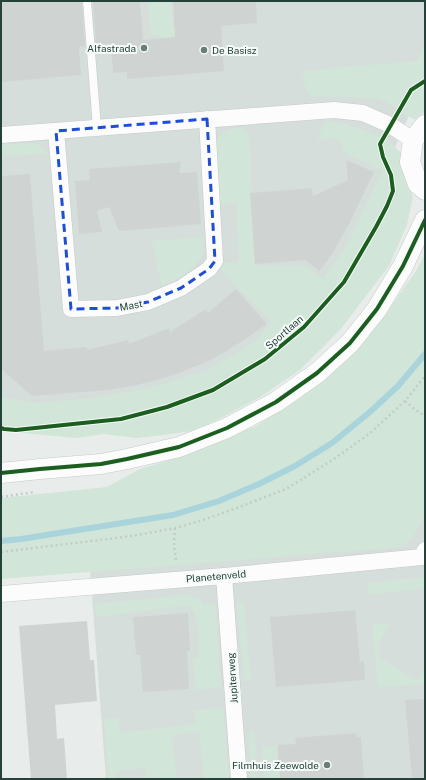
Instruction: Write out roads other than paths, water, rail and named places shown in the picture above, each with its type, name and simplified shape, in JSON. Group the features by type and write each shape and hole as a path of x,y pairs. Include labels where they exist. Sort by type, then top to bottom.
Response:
{"street":[{"path":"1,135 334,110 363,113 390,125 419,132 410,162 418,184 425,190"},
{"name":"Mast","path":"56,131 71,309 117,308 148,302 182,288 209,269 215,261 207,120"},
{"path":"1,473 101,464 127,460 179,447 227,428 276,402 317,373 350,343 377,309 403,266 425,220"},
{"name":"Planetenveld","path":"2,594 422,558 425,550"},
{"name":"Jupiterweg","path":"224,576 239,779"}],"lane":[{"path":"87,1 97,128"}],"waterway":[{"path":"1,541 173,515 219,501 259,484 295,466 332,443 371,411 398,386 425,354"}],"place":[{"name":"Alfastrada","path":"144,48"},
{"name":"De Basisz","path":"204,50"},
{"name":"Filmhuis Zeewolde","path":"327,765"}]}
